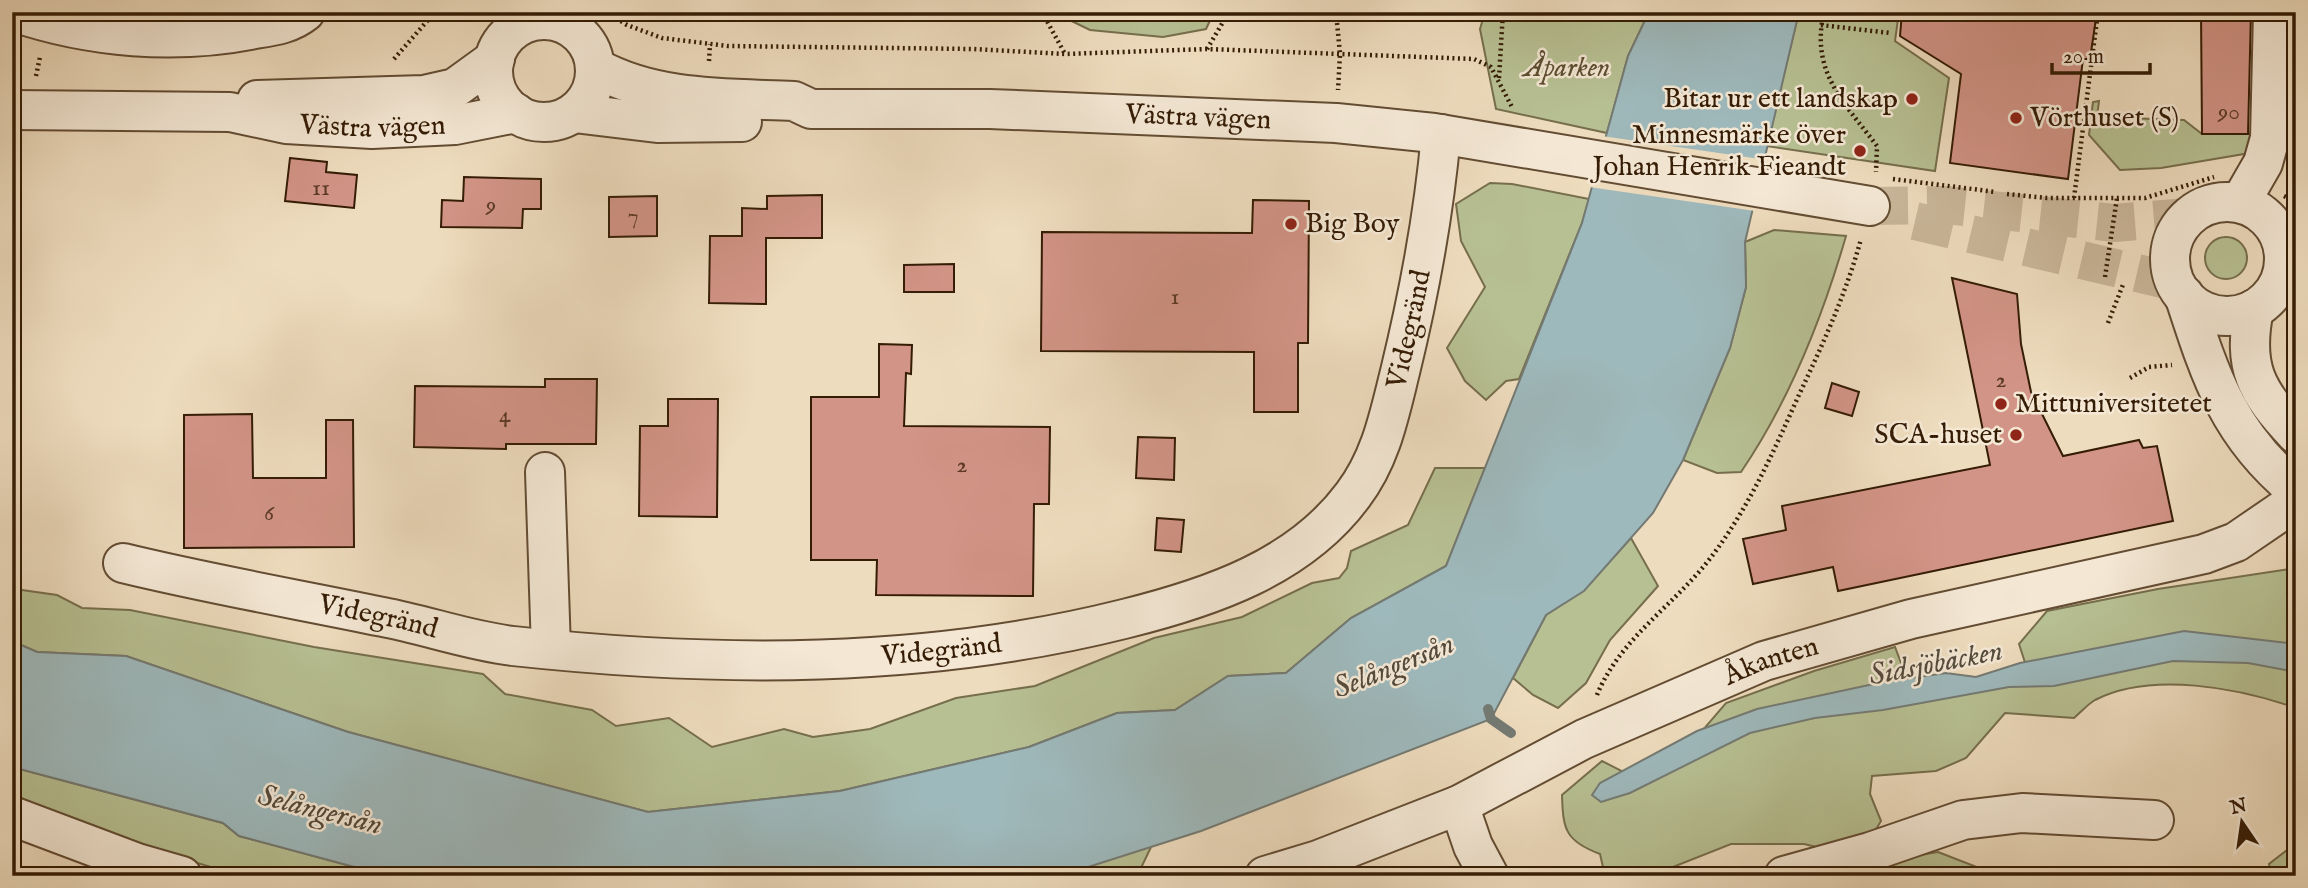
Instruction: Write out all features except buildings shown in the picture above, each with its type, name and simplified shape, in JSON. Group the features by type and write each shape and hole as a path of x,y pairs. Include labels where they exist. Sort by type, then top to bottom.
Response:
{"street":[{"path":"32,18 161,38 239,33 293,22 306,12"},
{"path":"2273,12 2270,206 2284,256 2281,279 2274,296 2248,338 2249,366 2261,391 2296,434"},
{"path":"561,18 590,47 596,68 591,92 574,113 544,122 516,113 498,92 493,71 502,35 520,26 561,18"},
{"name":"Västra vägen","path":"230,112 251,101 424,95 456,88 502,35"},
{"name":"Västra vägen","path":"596,68 631,85 661,92 794,101 811,109 990,108 1336,122 1441,134 1791,192 1872,191"},
{"name":"Västra vägen","path":"574,113 657,123 791,121 811,109"},
{"name":"Västra vägen","path":"12,110 230,112 286,124 372,129 455,125 516,113"},
{"name":"Videgränd","path":"122,563 244,592 384,617 508,645 750,662 851,659 968,649 1074,631 1185,604 1261,572 1312,538 1352,497 1377,458 1417,302 1441,134"},
{"path":"2270,206 2213,203 2200,209 2179,228 2173,241 2170,261 2175,282 2184,296 2211,379 2245,440 2296,490"},
{"path":"2184,296 2202,310 2220,315 2239,314 2274,296"},
{"path":"545,472 551,649"},
{"name":"Åkanten","path":"1265,876 1318,860 1460,805 1584,739 1764,661 1911,619 2204,554 2236,542 2296,501"},
{"path":"1460,805 1473,846 1489,876"},
{"path":"1784,876 1870,852 1963,820 2022,814 2154,820"},
{"path":"12,816 137,863 182,876"}],"path":[{"path":"607,12 627,25 662,38 728,46 973,49 1065,54 1208,49 1474,59 1491,68 1499,79 1503,12"},
{"path":"1042,12 1065,54"},
{"path":"1208,49 1229,12"},
{"path":"1336,12 1340,54 1336,122"},
{"path":"1584,739 1592,708 1608,669 1705,565 1738,520 1832,324 1872,191 1877,146 1832,88 1819,45 1824,12"},
{"path":"2074,198 2098,12"},
{"path":"1821,25 1889,33"},
{"path":"2007,194 2145,198 2206,177 2230,175 2270,206"},
{"path":"1872,191 1996,192"},
{"path":"2105,277 2117,198"},
{"path":"2108,323 2124,282"},
{"path":"2130,378 2148,367 2183,365"}],"green space":[{"path":"1053,12 1214,12 1206,29 1163,37 1090,30"},
{"name":"Åparken","path":"1485,12 1649,12 1628,56 1607,133 1496,109 1480,29"},
{"path":"1799,12 1899,12 1895,41 1949,78 1935,171 1766,146"},
{"path":"2099,101 2097,117 2184,120 2202,134 2256,133 2255,147 2244,154 2161,168 2120,170 2089,135 2093,102"},
{"path":"1490,183 1512,184 1589,199 1582,223 1519,379 1506,381 1486,400 1465,381 1447,348 1485,287 1461,241 1456,204"},
{"path":"1774,230 1846,236 1815,328 1775,416 1741,472 1717,473 1683,460 1730,348 1746,287 1745,242"},
{"path":"2226,237 2241,243 2247,258 2241,273 2226,279 2211,273 2205,258 2211,243"},
{"path":"1435,468 1485,468 1446,566 1351,618 1286,673 1228,676 1175,710 1117,713 1029,747 840,791 648,812 348,732 126,656 37,652 12,641 12,584 15,589 57,595 82,608 130,610 314,647 483,674 505,694 592,710 616,726 669,718 712,747 784,729 813,737 870,729 956,698 1035,686 1154,638 1242,617 1312,583 1339,578 1347,568 1351,551 1408,525"},
{"path":"1631,538 1658,586 1610,640 1586,683 1558,708 1533,695 1513,678 1546,615 1584,590"},
{"path":"2296,568 2296,708 2222,689 2168,685 2117,691 2095,700 2074,718 2005,713 1966,758 1936,771 1872,776 1870,794 1881,821 1869,841 1833,851 1804,844 1731,844 1673,867 1605,876 1600,854 1579,844 1565,825 1562,795 1602,761 1637,779 1678,759 1726,703 1814,671 1895,647 1915,700 2031,681 2019,644 2047,611 2158,589"},
{"path":"12,767 223,823 239,836 388,876 241,876 12,808"},
{"path":"2296,843 2296,876 2271,876 2269,864"},
{"path":"1152,845 1141,868 1133,876 1060,876"},
{"path":"1938,852 1987,871 1989,876 1865,876 1876,862"}],"water":[{"name":"Selångersån","path":"1649,12 1799,12 1745,242 1746,287 1730,348 1683,460 1653,513 1584,591 1546,615 1491,719 1201,831 1060,876 388,876 239,836 223,823 12,767 12,641 37,652 126,656 348,732 648,812 840,791 1029,747 1117,713 1175,710 1228,676 1286,673 1351,618 1446,566 1582,223 1628,56"},
{"path":"2184,631 2296,644 2296,672 2248,663 2173,661 2054,686 2009,687 1883,710 1815,718 1750,733 1630,793 1601,802 1592,795 1600,783 1697,731 1757,709 1883,682 1946,673 1976,677 2020,663"}],"pier":[{"path":"1602,136 1767,160 1755,211 1589,187"}],"waterway":[{"name":"Sidsjöbäcken","path":"1488,709 1491,719 1511,733"}],"tunnel":[{"path":"1870,206 1946,205 2114,223 2188,217"},
{"path":"1915,221 2175,282"}],"place":[{"name":"Bitar ur ett landskap","path":"1912,99"},
{"name":"Vörthuset (S)","path":"2016,118"},
{"name":"Minnesmärke över Johan Henrik Fieandt","path":"1860,151"},
{"name":"Big Boy","path":"1291,224"},
{"name":"Mittuniversitetet","path":"2001,404"},
{"name":"SCA-huset","path":"2016,435"}]}
